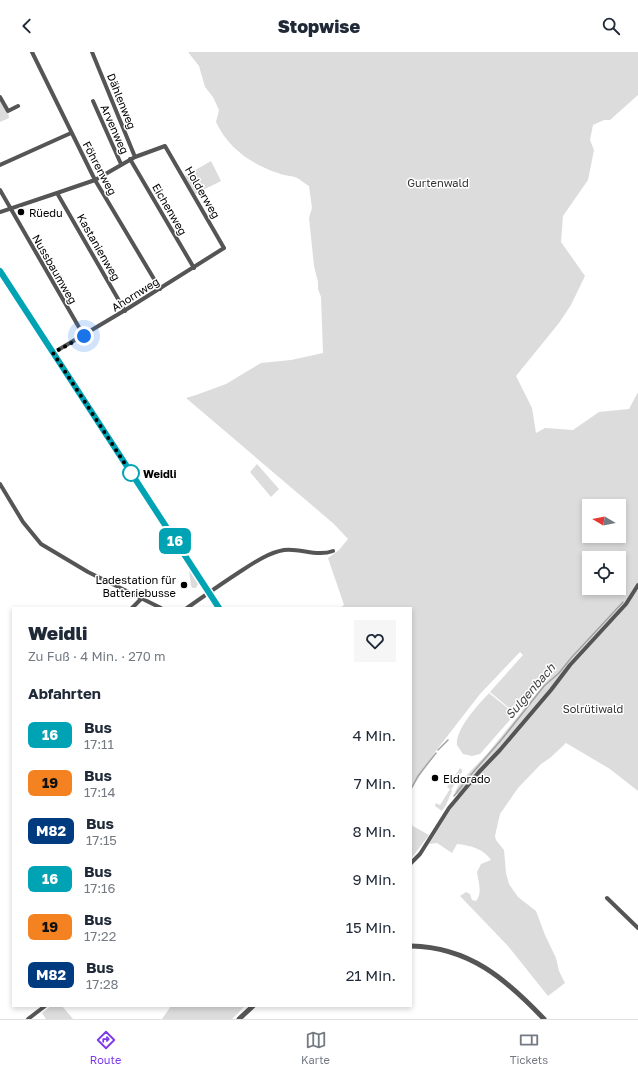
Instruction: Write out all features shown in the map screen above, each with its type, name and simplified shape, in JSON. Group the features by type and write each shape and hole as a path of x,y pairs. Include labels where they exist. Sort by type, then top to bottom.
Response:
{"street":[{"name":"Föhrenweg","path":"32,52 95,180 160,289"},
{"name":"Dählenweg","path":"92,52 135,157"},
{"path":"0,97 8,111 18,106"},
{"name":"Arvenweg","path":"93,101 121,164"},
{"path":"0,165 71,133"},
{"name":"Holderweg","path":"135,157 165,146 224,248"},
{"path":"0,212 95,180 135,157"},
{"name":"Eichenweg","path":"130,159 194,268"},
{"name":"Nussbaumweg","path":"0,190 84,336"},
{"name":"Kastanienweg","path":"57,193 125,311"},
{"name":"Ahornweg","path":"53,353 125,311 224,248"},
{"path":"0,271 218,607"},
{"path":"0,484 23,522 41,544 88,572 159,607"},
{"path":"188,607 270,554 294,549 320,553 333,551"},
{"path":"412,862 420,854 449,808 551,690 570,665 626,604 638,585"},
{"path":"133,607 141,599"},
{"path":"607,898 638,928"},
{"path":"412,946 444,950 461,955 480,965 508,984 544,1019"},
{"path":"28,1019 44,1007"},
{"path":"239,1019 252,1007"}],"green space":[{"name":"Gurtenwald","path":"188,52 638,52 638,95 610,120 604,120 593,125 590,140 594,150 588,180 563,216 561,242 585,276 571,305 559,323 516,376 532,408 536,433 545,428 573,430 599,412 629,409 638,392 638,791 610,769 566,743 541,764 518,788 500,814 495,836 496,840 504,850 506,873 509,884 518,897 536,911 565,983 548,996 508,946 460,896 466,892 470,894 472,900 476,901 480,891 477,872 481,864 491,860 488,856 476,848 466,845 457,844 452,853 437,843 429,844 459,796 455,792 460,782 487,754 549,678 547,676 515,713 490,692 523,655 520,652 480,694 435,752 412,788 412,607 341,607 344,605 328,558 339,550 348,539 334,524 186,398 226,384 261,363 291,360 323,353 321,297 314,266 309,218 312,208 309,186 297,178 280,174 259,165 241,154 227,140 216,122 219,110 213,97 205,87 199,66"},
{"path":"0,98 8,111 9,118 0,122"},
{"path":"211,161 221,181 195,194 185,176"},
{"path":"257,464 279,489 271,497 250,472"},
{"path":"189,570 198,584 196,588 191,586"},
{"path":"489,693 515,714 480,754 472,756 463,754 457,745 457,739 468,717"},
{"path":"460,768 462,772 451,790 452,791 446,805 442,811 435,806 436,803 440,805 450,789 447,787"},
{"path":"412,826 429,835 412,858"},
{"path":"50,1007 63,1007 73,1019 46,1019 42,1013"},
{"path":"170,1007 244,1007 232,1019 162,1019"}],"waterway":[{"name":"Sulgenbach","path":"454,796 544,686 559,673 623,602"},
{"path":"438,750 448,740"},
{"path":"412,787 418,776 436,753"}],"bus line":[{"name":"16","path":"0,271 218,607"}],"place":[{"name":"Rüedu","path":"21,212"},
{"name":"Weidli","path":"131,473"},
{"name":"Ladestation für Batteriebusse","path":"184,585"},
{"name":"Eldorado","path":"435,778"}],"route":[{"path":"84,336 53,353 131,473"}],"park label":[{"name":"Solrütiwald","path":"593,708"}]}
